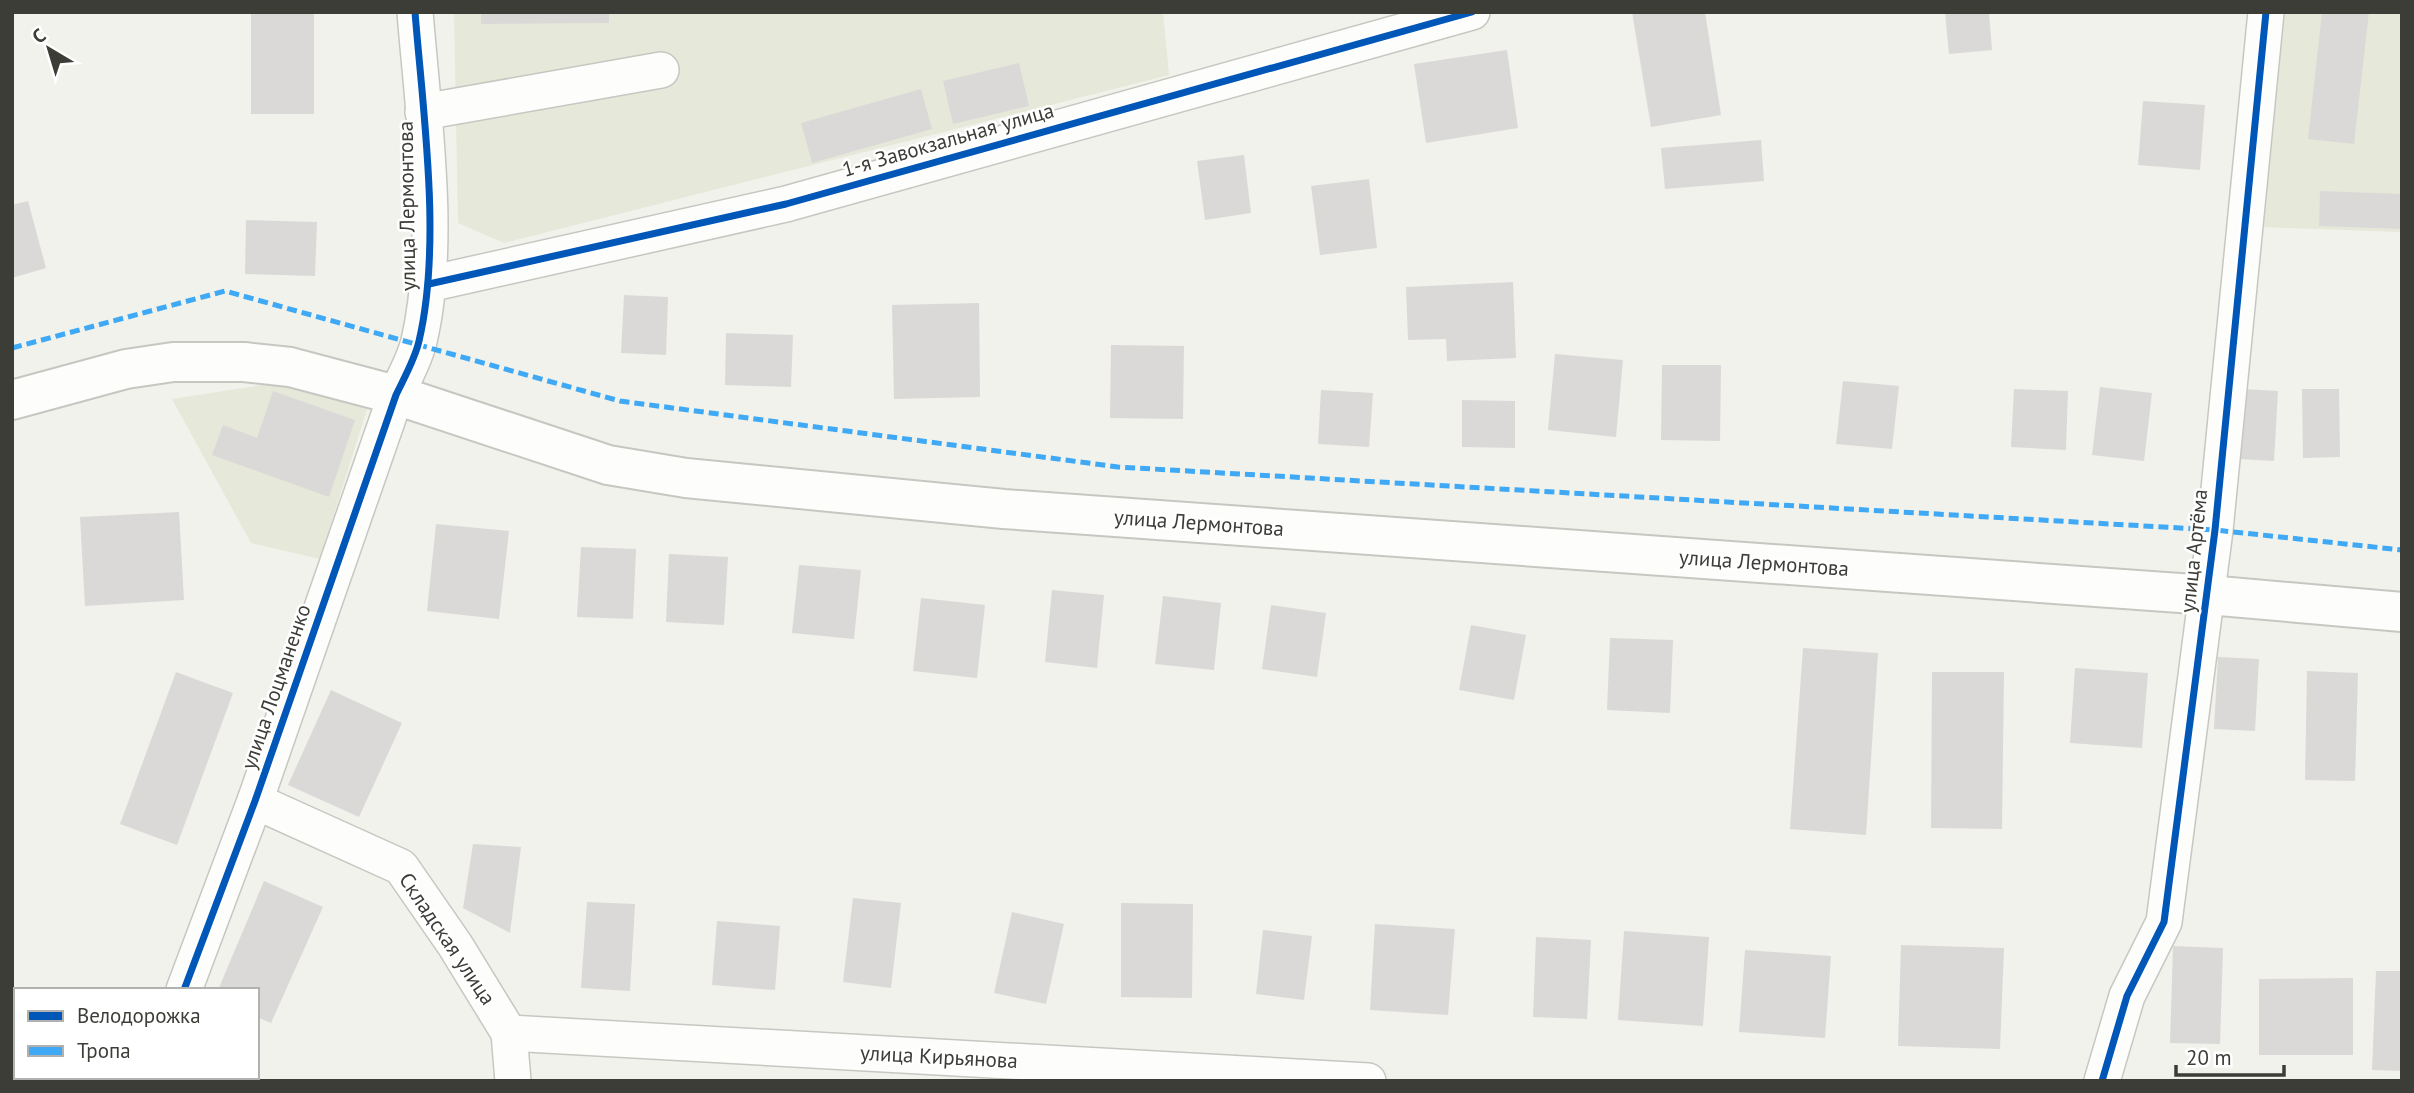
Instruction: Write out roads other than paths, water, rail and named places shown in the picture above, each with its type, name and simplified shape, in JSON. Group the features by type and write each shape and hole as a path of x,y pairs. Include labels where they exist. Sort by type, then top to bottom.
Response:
{"main road":[{"path":"12,400 126,369 173,362 220,360 290,368 396,395"},
{"name":"улица Лермонтова","path":"396,395 608,464 686,478 803,491 1032,511 2208,595 2402,612"}],"street":[{"name":"улица Лермонтова","path":"396,395 419,344 429,284 423,112 415,12"},
{"name":"1-я Завокзальная улица","path":"429,284 786,204 1472,12"},
{"name":"улица Артёма","path":"2102,1081 2127,996 2164,922 2208,595 2266,12"},
{"path":"423,112 661,70"},
{"name":"улица Лоцманенко","path":"185,988 255,801 396,395"},
{"name":"Складская улица","path":"255,801 401,867 455,945 509,1033 513,1081"},
{"name":"улица Кирьянова","path":"509,1033 1368,1081"}]}
